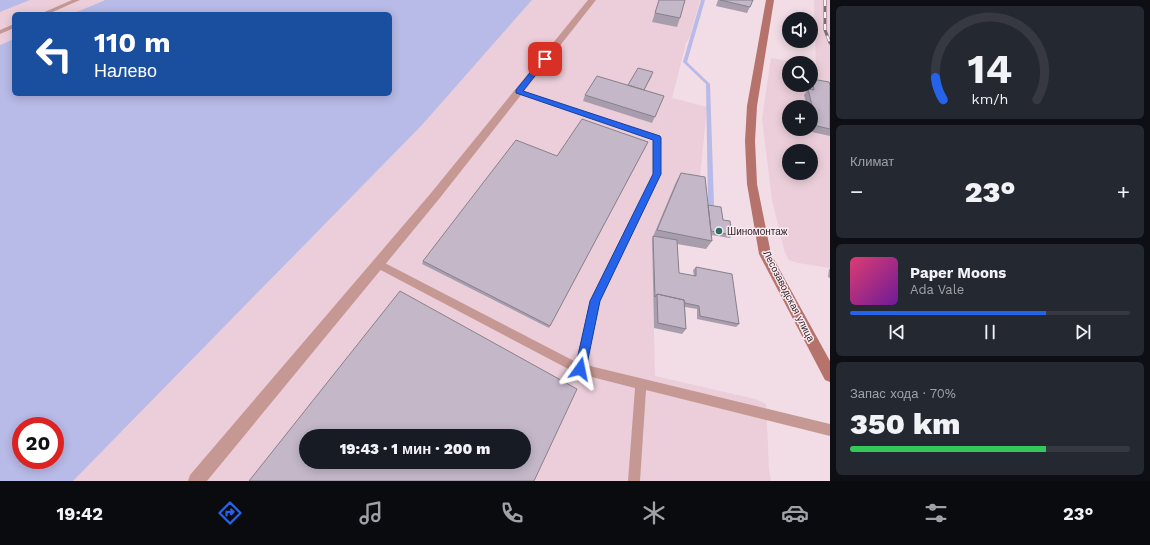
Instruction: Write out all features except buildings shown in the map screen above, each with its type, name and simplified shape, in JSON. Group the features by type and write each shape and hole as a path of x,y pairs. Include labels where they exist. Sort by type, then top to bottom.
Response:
{"main road":[{"name":"Лесозаводская улица","path":"770,0 752,106 750,140 752,184 765,254 830,375"}],"street":[{"path":"196,481 435,196 592,0"}],"lane":[{"path":"48,12 77,0"},
{"path":"0,32 12,27"},
{"path":"518,92 657,138 657,174 595,301 580,369"},
{"path":"378,264 580,369 830,430"},
{"path":"634,481 642,384"}],"shaded area":[{"path":"30,0 104,0 77,12 12,12 12,40 0,45 0,12"},
{"path":"532,0 700,0 690,36 686,43 672,98 707,107 699,186 652,239 655,376 755,399 766,404 769,469 771,481 73,481 422,125"},
{"path":"814,0 830,0 830,268 798,263 789,260 785,253 772,200 762,119 771,58 782,60 782,92 818,92 818,56 816,56 815,48 818,48 818,12 814,12"}],"water":[{"path":"0,0 30,0 0,12"},
{"path":"105,0 532,0 422,125 73,481 0,481 0,45 12,40 12,96 392,96 392,12 77,12"}],"waterway":[{"path":"703,0 685,62 708,84 711,205"}],"railway":[{"path":"825,0 825,30 830,43"}],"place":[{"name":"Шиномонтаж","path":"719,231"}],"route":[{"path":"545,59 518,92 657,138 657,174 595,301 580,369"}]}
